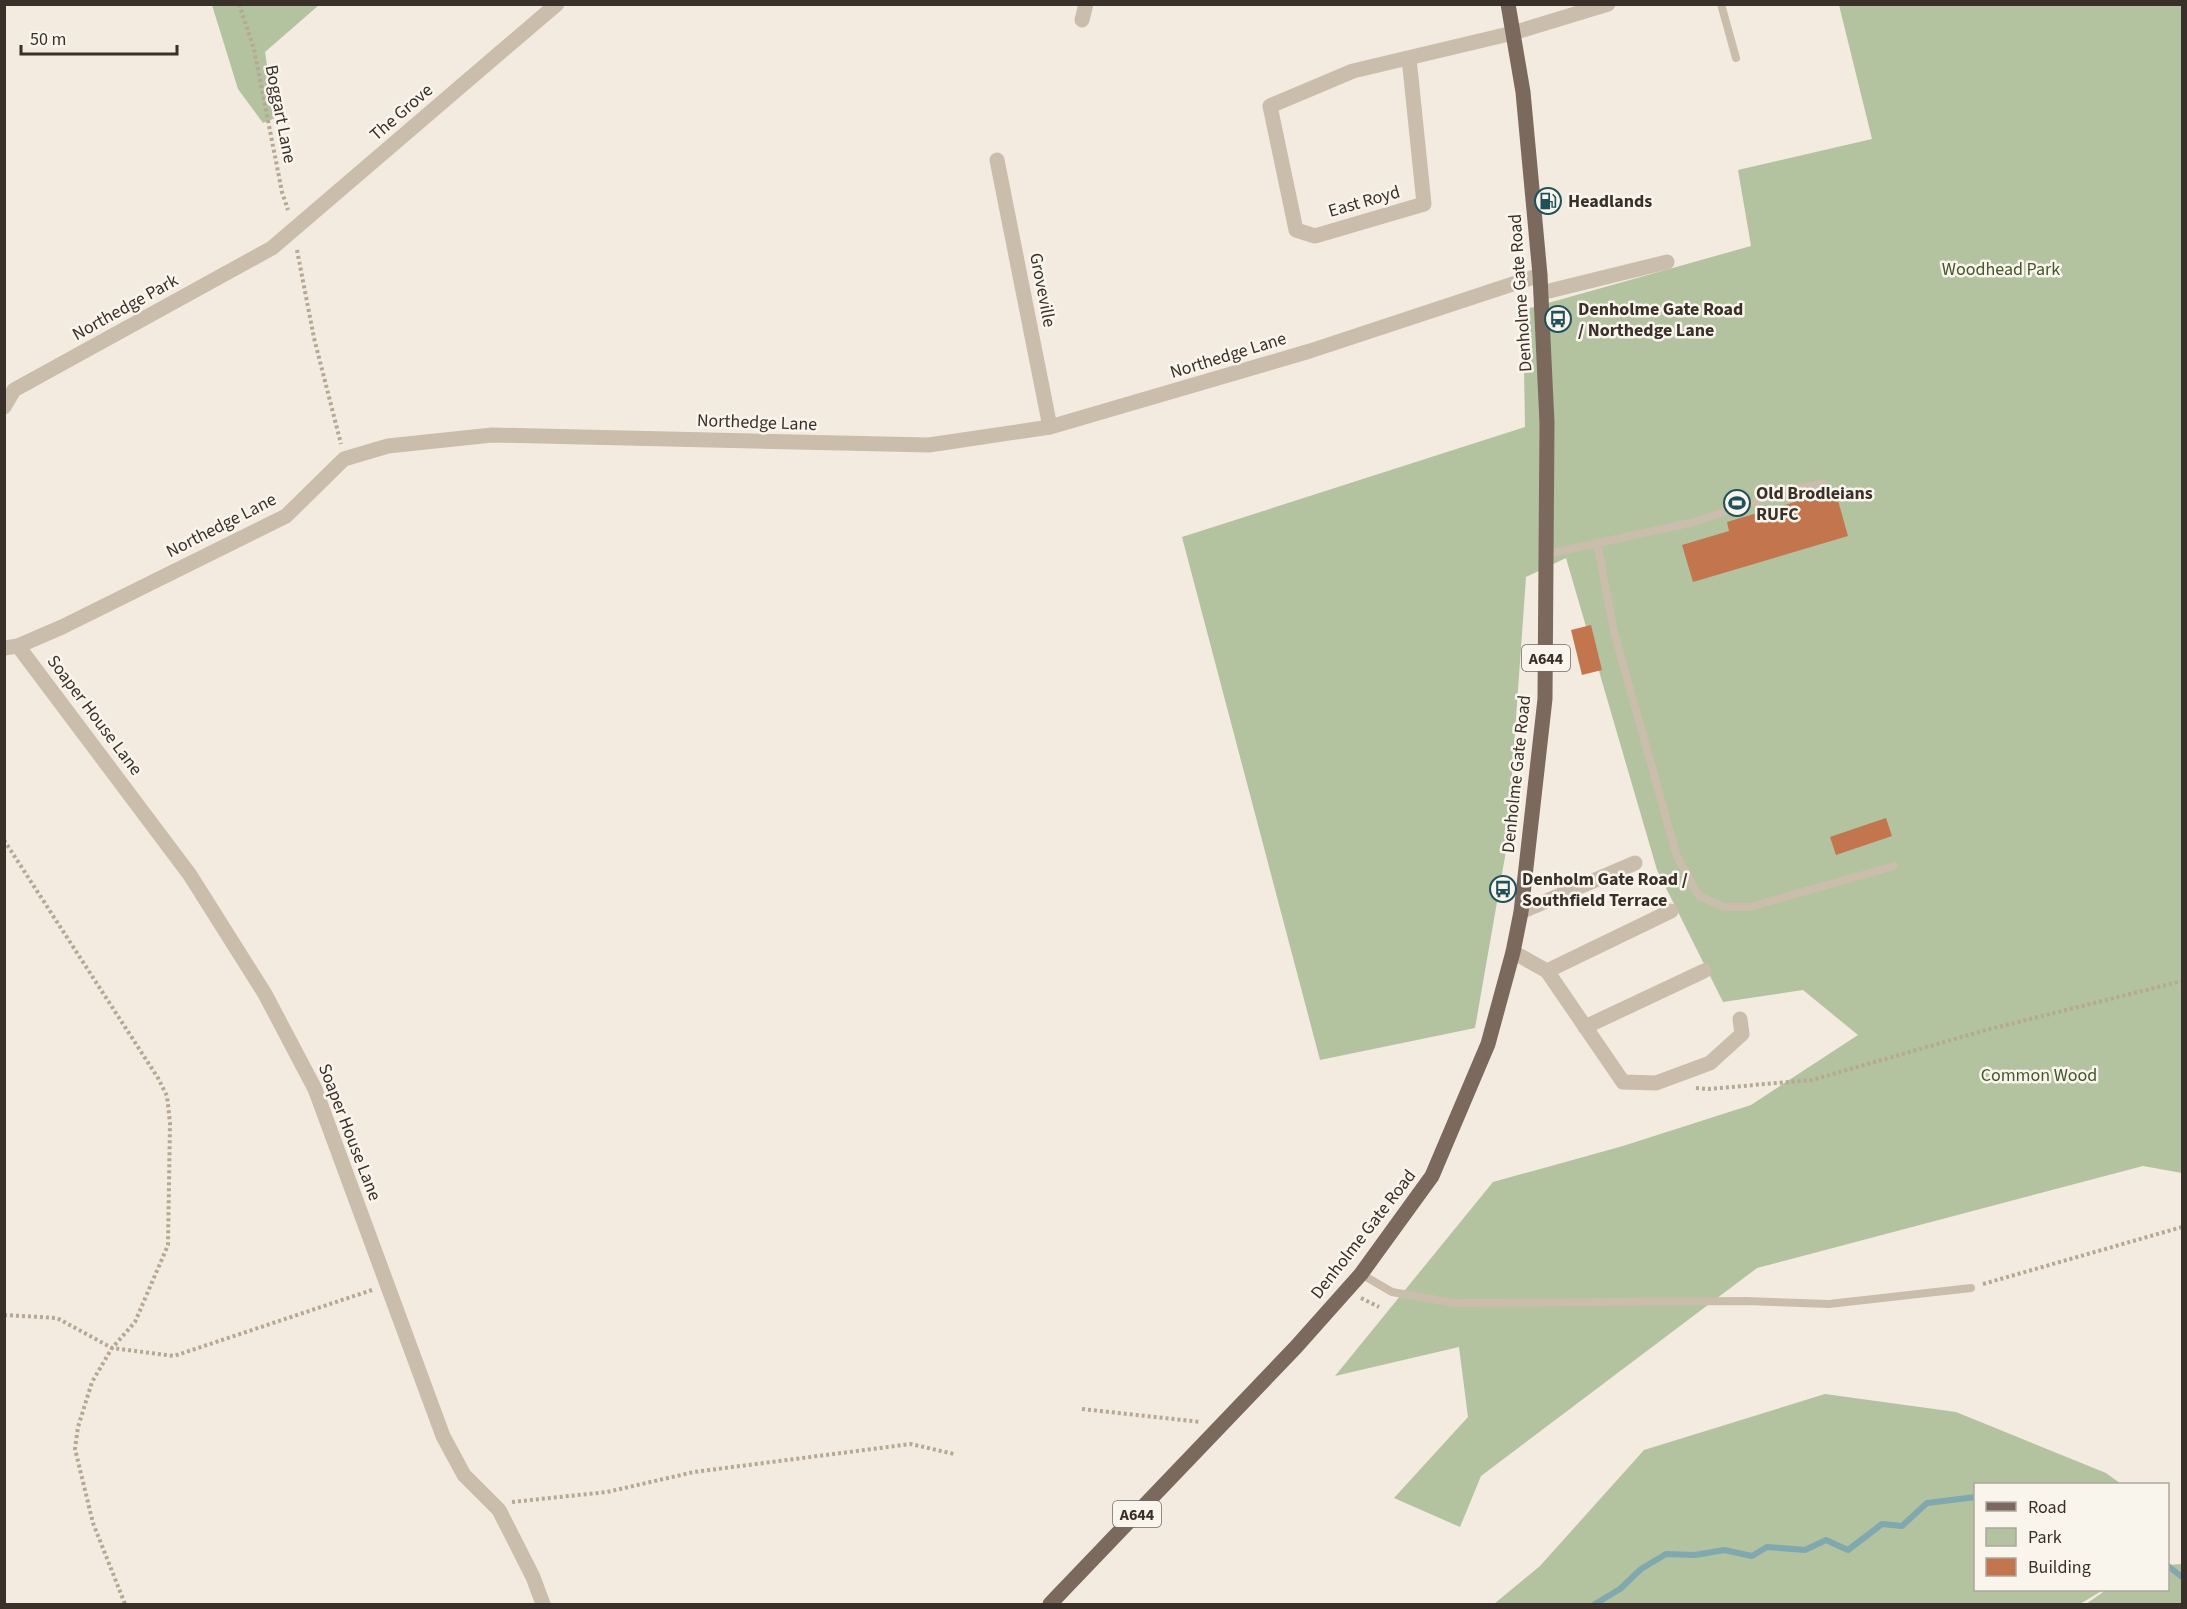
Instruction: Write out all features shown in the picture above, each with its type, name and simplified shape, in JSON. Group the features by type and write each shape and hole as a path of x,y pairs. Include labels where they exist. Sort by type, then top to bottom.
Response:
{"main road":[{"name":"Denholme Gate Road","path":"1050,1605 1223,1424 1361,1274 1432,1176 1488,1044 1513,952 1521,912 1545,699 1547,423 1541,293 1523,92 1508,4"}],"street":[{"name":"The Grove","path":"272,248 557,4"},
{"path":"1082,20 1086,4"},
{"path":"1409,58 1513,33 1585,8 1608,4"},
{"name":"East Royd","path":"1409,58 1424,204 1315,236 1296,230 1270,106 1353,71 1409,58"},
{"name":"Groveville","path":"997,160 1050,427"},
{"name":"Northedge Park","path":"4,407 14,390 272,248"},
{"path":"1541,293 1667,262"},
{"name":"Northedge Lane","path":"11,647 62,627 286,516 344,459 388,446 492,435 929,445 1050,427 1310,351 1540,275"},
{"name":"Soaper House Lane","path":"11,647 190,875 265,994 315,1089 387,1284 400,1326 454,1460 464,1475 499,1510 533,1577 543,1605"},
{"path":"1521,912 1635,863"},
{"path":"1547,972 1671,911"},
{"path":"1513,952 1547,972 1623,1082 1656,1083 1710,1063 1742,1034 1740,1019"},
{"path":"1585,1027 1704,971"}],"lane":[{"path":"1721,4 1736,58"},
{"path":"1547,554 1694,522 1793,489 1823,484"},
{"path":"1597,543 1614,632 1677,857 1699,896 1724,907 1750,907 1894,866"},
{"path":"1361,1274 1392,1292 1455,1304 1746,1301 1829,1304 1971,1288"}],"path":[{"name":"Boggart Lane","path":"238,4 254,49 282,192 295,229 298,266 344,459"},
{"path":"4,840 158,1078 167,1096 170,1123 168,1245 135,1322 112,1348 92,1382 78,1427 75,1449 93,1523 125,1605"},
{"path":"1687,1087 1708,1089 1812,1080 1986,1030 2182,981"},
{"path":"1971,1288 2182,1227"},
{"path":"4,1315 57,1318 112,1348 174,1356 387,1284"},
{"path":"1082,1409 1223,1424"},
{"path":"499,1510 509,1502 607,1492 694,1472 911,1444 954,1454"}],"green space":[{"path":"212,5 319,5 265,52 275,118 263,123 238,89"},
{"name":"Old Brodleians RUFC","path":"1839,5 2182,5 2182,1173 2143,1166 1757,1268 1481,1476 1460,1527 1394,1498 1468,1417 1459,1347 1335,1376 1493,1182 1623,1146 1751,1105 1858,1035 1803,990 1723,1002 1657,870 1566,558 1526,577 1507,845 1475,1028 1320,1060 1182,537 1525,427 1523,310 1751,246 1738,170 1872,139"},
{"path":"1825,1394 1956,1412 2106,1473 2120,1483 1974,1483 1974,1591 2101,1591 2080,1604 1494,1604 1540,1566 1644,1450"},
{"path":"2182,1564 2182,1604 2086,1604 2105,1591 2169,1591 2169,1565"}],"building":[{"name":"Old Brodleians RUFC","path":"1835,490 1848,536 1693,582 1682,545 1729,531 1727,522"},
{"path":"1591,625 1602,670 1582,675 1571,630"},
{"path":"1886,818 1892,836 1836,855 1830,837"}],"waterway":[{"path":"1595,1604 1620,1589 1641,1569 1666,1554 1695,1555 1724,1550 1752,1556 1767,1547 1805,1550 1826,1540 1848,1550 1882,1524 1902,1526 1927,1503 1974,1497"},
{"path":"2169,1567 2182,1577"}],"place":[{"name":"Headlands","path":"1548,201"},
{"name":"Denholme Gate Road / Northedge Lane","path":"1558,319"},
{"name":"Old Brodleians RUFC","path":"1737,503"},
{"name":"Denholm Gate Road / Southfield Terrace","path":"1503,889"}],"park label":[{"name":"Woodhead Park","path":"2001,269"},
{"name":"Common Wood","path":"2039,1075"}]}
